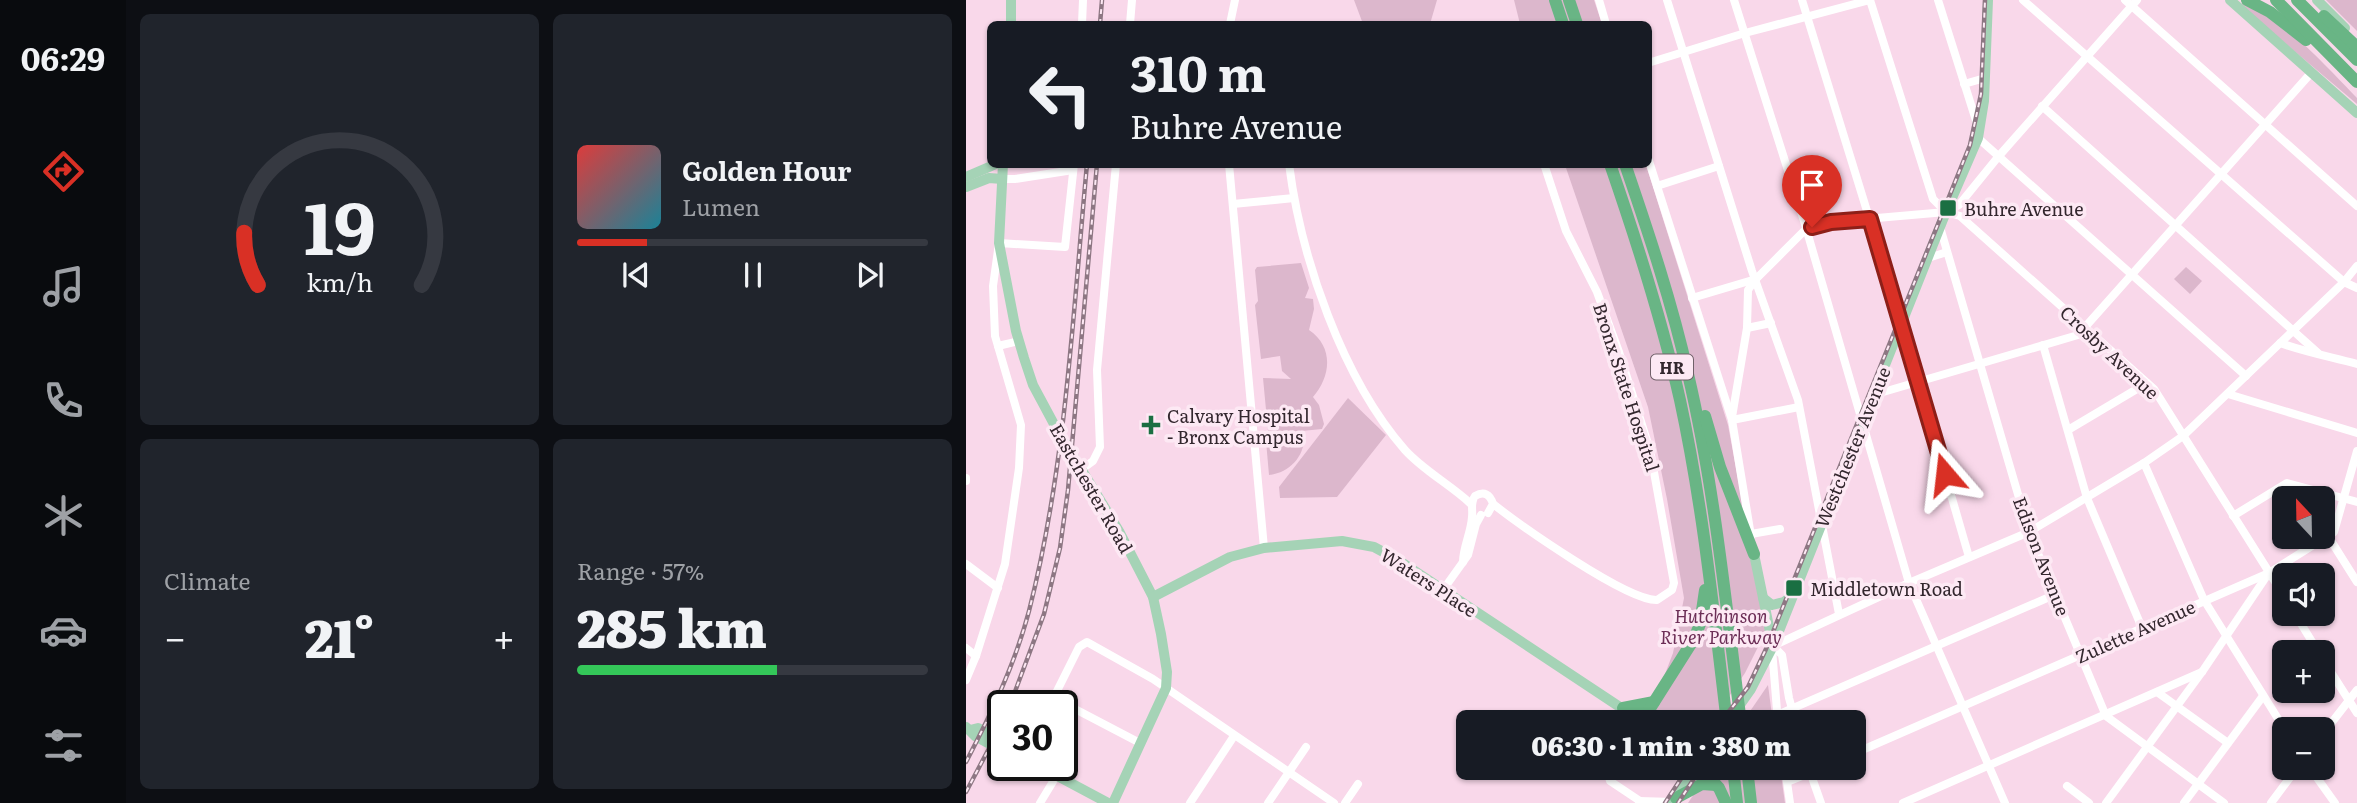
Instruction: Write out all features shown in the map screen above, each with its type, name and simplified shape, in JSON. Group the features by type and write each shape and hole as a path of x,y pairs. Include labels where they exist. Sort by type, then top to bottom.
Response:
{"highway":[{"path":"1555,0 1562,21"},
{"path":"1569,0 1576,21"},
{"path":"2248,0 2270,12 2338,62"},
{"path":"2276,0 2357,82"},
{"path":"2297,0 2357,60"},
{"path":"2305,0 2357,47"},
{"name":"HR","path":"1612,168 1646,271 1685,424 1725,710"},
{"name":"HR","path":"1626,168 1662,275 1700,428 1739,710"},
{"path":"1678,332 1695,380 1714,450 1754,554"},
{"path":"1649,710 1698,630 1708,576"},
{"path":"1623,708 1654,702"},
{"path":"1711,780 1726,803"},
{"path":"1734,780 1737,803"},
{"path":"1748,780 1751,803"},
{"path":"1674,801 1702,784 1716,785"}],"main road":[{"path":"1011,0 1012,20"},
{"name":"Westchester Avenue","path":"1736,710 1775,648 1790,597 1978,134 1985,78 1989,0"},
{"path":"2230,0 2357,113"},
{"path":"2317,0 2357,39"},
{"path":"966,177 992,168"},
{"name":"Eastchester Road","path":"1000,168 999,243 1019,341 1033,385 1119,531 1153,597 1160,623 1167,688"},
{"path":"966,187 989,178 1002,179"},
{"name":"Waters Place","path":"1153,597 1230,557 1264,548 1333,541 1374,547 1626,710"},
{"path":"1754,554 1775,648"},
{"path":"1763,598 1772,604 1784,603 1790,597"},
{"path":"1069,781 1111,803 1167,688"},
{"path":"968,728 978,728 987,733"},
{"path":"968,728 975,736 987,742"},
{"path":"1674,801 1684,780"}],"street":[{"path":"1012,20 1018,0"},
{"path":"1082,21 1083,0"},
{"path":"1130,21 1132,0"},
{"path":"1230,21 1234,0"},
{"path":"1599,0 1605,21"},
{"path":"1667,0 1718,166 1799,407 1839,614"},
{"path":"1734,0 1806,229 1909,583 2005,803"},
{"path":"1802,0 1902,324 1969,557"},
{"path":"1652,63 1745,33 1870,0 1933,199 1945,212"},
{"path":"1938,0 1978,134 1998,156 2246,376"},
{"path":"2023,0 2344,282 2357,288"},
{"path":"1732,420 1747,328 1748,290 1756,279 1806,229 1831,222 1945,212 1959,205 2131,2 2357,206"},
{"path":"1873,395 2078,335 2311,73"},
{"path":"1964,83 1985,78"},
{"path":"2042,106 2318,353"},
{"path":"1657,186 1718,166"},
{"path":"1002,179 1018,179 1068,168"},
{"path":"966,680 998,589 1009,543 1019,468 1021,425 995,336 993,286 999,243 1065,247 1073,168"},
{"path":"1082,470 1093,461 1100,447 1097,370 1116,168"},
{"path":"1229,168 1264,548"},
{"path":"1290,168 1294,198 1320,291 1342,346 1370,399 1405,450 1485,514 1503,513"},
{"name":"Bronx State Hospital","path":"1473,503 1481,493 1487,494 1503,513 1555,548 1639,596 1657,600 1672,590 1674,583 1670,557 1650,450 1597,292 1566,231 1546,168"},
{"path":"1651,168 1732,420 1754,554"},
{"path":"1233,204 1294,198"},
{"name":"Crosby Avenue","path":"1945,212 1960,216 2157,393 2272,578"},
{"name":"Edison Avenue","path":"1940,227 2029,532 2106,716"},
{"path":"1928,258 1947,252"},
{"path":"1775,648 1839,614 2029,532 2144,463 2183,436 2344,282 2357,266"},
{"path":"1692,298 1756,279"},
{"path":"1747,328 1771,323"},
{"path":"998,346 1019,341"},
{"path":"2280,343 2310,354 2318,353 2357,364"},
{"path":"2043,345 2087,498 2142,628"},
{"path":"2068,430 2147,383"},
{"path":"2228,394 2357,433"},
{"path":"1732,420 1799,407"},
{"path":"1849,456 1870,449"},
{"path":"2335,529 2357,451"},
{"path":"2144,463 2204,600 2277,717"},
{"path":"2233,516 2287,483 2357,502"},
{"path":"1463,562 1463,552 1473,516 1473,503"},
{"path":"1443,590 1468,555 1476,524 1493,504"},
{"path":"1751,534 1780,530"},
{"path":"2335,547 2357,582"},
{"name":"Zulette Avenue","path":"1866,748 2269,573 2306,550"},
{"path":"1806,559 1829,561"},
{"path":"966,564 998,589"},
{"path":"2106,803 2202,672 2269,573"},
{"path":"1775,648 1782,655 1792,710 2054,595"},
{"path":"1057,690 1077,650 1084,642 1091,643 1167,688 1334,803"},
{"path":"966,648 976,656"},
{"path":"1775,648 1777,710"},
{"path":"1762,669 1774,678"},
{"path":"1903,803 2202,672"},
{"path":"2335,679 2357,713"},
{"path":"2335,718 2357,690"},
{"path":"2157,692 2228,743"},
{"path":"2184,803 2263,696"},
{"path":"1078,713 1140,743"},
{"path":"2106,716 2224,803"},
{"path":"1190,803 1234,736"},
{"path":"1268,803 1306,747"},
{"path":"1610,780 1641,802 1674,801"},
{"path":"1790,803 1787,782 1791,780"},
{"path":"1813,780 1821,803"},
{"path":"2271,803 2288,780"},
{"path":"2319,780 2335,803"},
{"path":"1040,803 1053,781"},
{"path":"1345,803 1358,784"},
{"path":"2067,786 2089,803"}],"green space":[{"path":"1354,0 1437,0 1431,21 1362,21"},
{"path":"1514,0 1594,0 1601,21 1519,21"},
{"path":"2326,0 2357,0 2357,31"},
{"path":"2243,2 2257,8 2288,30 2357,98 2357,104 2240,5"},
{"name":"Hutchinson River Parkway","path":"1566,168 1647,168 1728,425 1766,631 1745,673 1720,710 1651,710 1673,653 1684,598 1648,407"},
{"path":"1301,263 1309,288 1305,298 1313,299 1314,309 1309,330 1323,345 1326,353 1326,371 1313,397 1319,405 1324,424 1322,429 1271,434 1268,431 1263,378 1291,379 1282,371 1280,356 1261,359 1255,305 1258,301 1255,270 1257,267"},
{"path":"2186,267 2202,281 2190,294 2174,279"},
{"path":"1348,398 1386,435 1337,497 1280,498 1279,487"},
{"path":"1304,434 1302,449 1295,462 1284,471 1269,475 1266,441 1270,437"},
{"path":"1768,685 1771,710 1751,710"},
{"path":"1703,780 1782,780 1785,803 1688,803"}],"railway":[{"path":"1100,21 1102,0"},
{"path":"1730,710 1748,687 1766,649 1970,145 1981,94 1985,0"},
{"path":"966,762 1010,669 1029,611 1042,556 1067,389 1087,168"},
{"path":"1016,690 1044,614 1060,548 1068,490 1097,168"},
{"path":"966,792 987,752"},
{"path":"1665,803 1680,780"},
{"path":"1678,803 1693,780"}],"place":[{"name":"Buhre Avenue","path":"1948,208"},
{"name":"Calvary Hospital - Bronx Campus","path":"1151,425"},
{"name":"Middletown Road","path":"1794,588"}],"route":[{"path":"1812,227 1831,222 1870,219 1945,474"}]}
